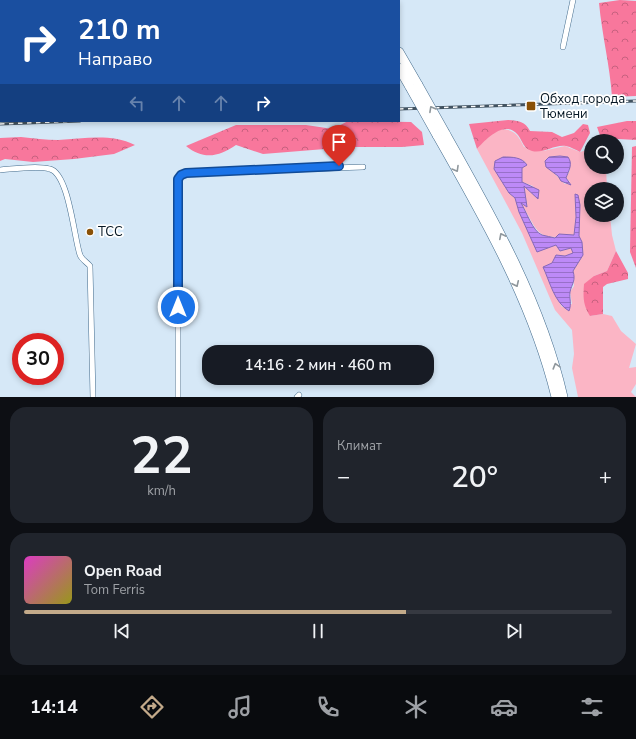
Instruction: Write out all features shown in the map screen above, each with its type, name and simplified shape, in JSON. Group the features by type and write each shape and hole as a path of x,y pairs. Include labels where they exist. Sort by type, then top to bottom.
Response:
{"highway":[{"path":"400,54 414,86 499,232 527,289 546,335 564,397"},
{"path":"400,69 414,86"},
{"path":"441,134 520,292 544,352 556,397"}],"street":[{"path":"563,47 573,0"},
{"path":"178,397 178,179 181,175 186,173 363,167"},
{"path":"0,170 48,168 53,170 58,176 66,193 74,222 80,255 90,266 93,397"}],"shaded area":[{"path":"502,129 516,134 524,147 543,151 565,146 580,152 584,151 584,174 606,174 607,182 584,182 584,222 611,222 616,251 607,271 594,276 590,316 603,314 612,316 621,331 636,344 629,368 636,367 636,384 631,392 636,397 578,397 572,368 574,354 572,330 555,310 522,233 477,149 488,135","holes":["524,161 527,165 522,168 522,182 533,186 537,198 524,186 527,206 520,202 539,232 551,237 574,235 576,217 575,195 580,205 579,236 582,242 583,255 573,271 574,286 570,292 572,304 562,307 551,285 556,255 565,256 574,253 572,248 560,251 556,245 537,251 519,212 515,198 509,193 503,183","546,167 570,170 566,178 570,182 565,184"]},
{"path":"503,157 520,159 527,165 522,168 522,182 539,190 538,199 524,186 527,207 521,203 533,226 542,235 555,238 559,234 574,235 576,217 575,194 578,195 580,205 579,236 582,242 583,255 573,271 574,280 570,292 569,311 556,297 543,267 552,263 556,255 565,256 573,253 571,248 560,251 556,245 537,252 519,212 515,198 509,193 494,169 495,161"},
{"path":"549,157 568,157 570,162 570,167 566,178 571,185 561,181 558,176 546,167 545,161"}],"green space":[{"path":"620,0 636,1 636,96 612,97 599,3"},
{"path":"508,120 521,122 526,125 530,131 552,132 562,137 574,133 583,124 588,125 590,133 584,134 584,144 580,152 566,146 558,146 536,152 532,151 525,146 518,135 507,129 496,132 490,136 477,149 469,124"},
{"path":"627,121 636,121 636,140 624,139 624,134 600,134 597,127"},
{"path":"346,122 411,122 422,132 424,145 402,147 350,147 263,154 236,145 223,152 211,155 199,153 186,146 236,125 306,125 333,129"},
{"path":"21,137 58,140 107,138 126,141 135,145 114,154 74,159 33,162 5,159 0,161 0,138"},
{"path":"636,146 636,268 630,252 632,147"},
{"path":"616,251 628,273 628,279 607,284 603,287 603,314 590,316 584,301 584,284 594,276 607,271"}],"railway":[{"path":"400,109 636,101"},
{"path":"0,124 53,122"}],"place":[{"name":"Обход города Тюмени","path":"531,106"},
{"name":"ТСС","path":"90,232"}],"route":[{"path":"178,307 178,179 181,175 186,173 339,166"}]}
